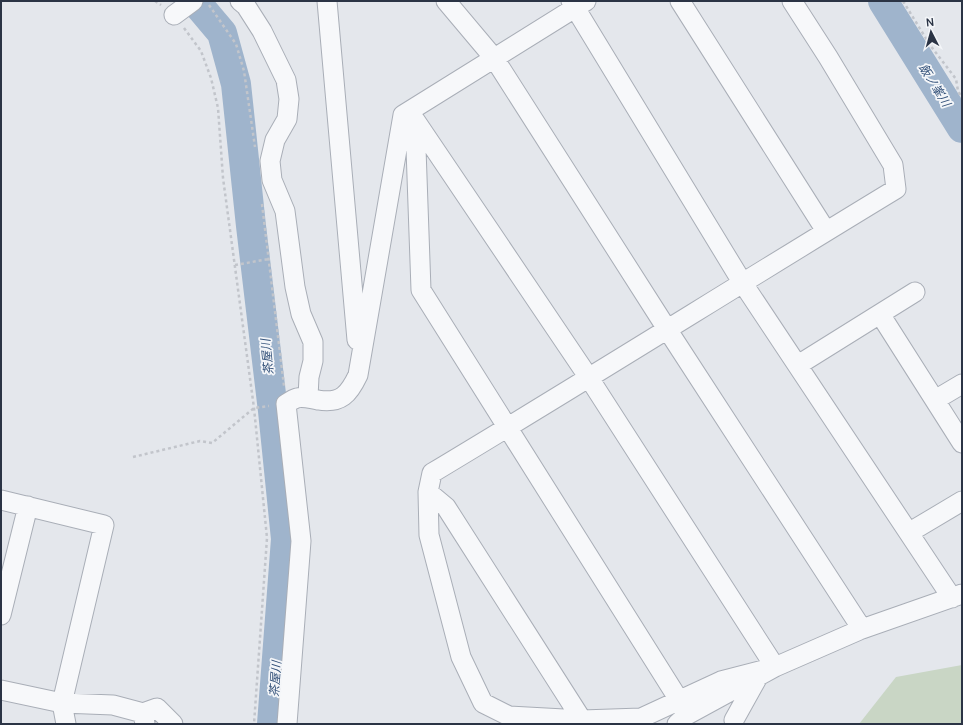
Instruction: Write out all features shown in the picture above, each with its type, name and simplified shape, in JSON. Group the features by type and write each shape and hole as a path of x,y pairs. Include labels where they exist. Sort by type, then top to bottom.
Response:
{"street":[{"path":"174,15 193,1"},
{"path":"240,1 246,6 262,31 286,80 289,99 287,119 275,140 270,161 272,180 285,211 295,287 301,314 313,342 314,361 309,377 308,398"},
{"path":"327,1 360,365"},
{"path":"446,1 494,58 667,329 862,629"},
{"path":"680,1 826,231"},
{"path":"767,671 721,681 641,718 582,720 509,716 483,702 461,657 429,535 428,492 432,473 896,189 893,165 828,57 792,1"},
{"path":"287,724 301,540 286,404 297,398 308,398 332,402 344,397 353,387 358,375 409,117 577,3 742,282 910,532 957,596 862,629 767,671 687,715 677,724"},
{"path":"409,117 589,378 767,671"},
{"path":"409,117 421,290 679,700"},
{"path":"798,365 915,292"},
{"path":"880,314 962,443"},
{"path":"935,400 962,384"},
{"path":"428,492 446,507 582,720"},
{"path":"1,500 104,525 62,704 66,724"},
{"path":"910,532 962,501"},
{"path":"1,615 28,506"},
{"path":"734,720 767,671"},
{"path":"1,690 62,704 113,706 144,718 156,708 173,724"}],"path":[{"path":"155,1 174,15 188,31 201,52 211,78 218,108 223,178 254,408 267,538 254,724"},
{"path":"206,1 236,44 244,70 255,154"},
{"path":"903,1 930,45 956,79 958,92 962,98"},
{"path":"261,199 286,404"},
{"path":"235,265 269,259"},
{"path":"133,457 200,441 212,443 254,408"}],"green space":[{"path":"962,665 962,724 859,724 896,677"}],"waterway":[{"name":"茶屋川","path":"195,1 222,33 236,84 273,411 286,539 272,724"},
{"name":"飯ノ峯川","path":"883,1 962,128"}]}
